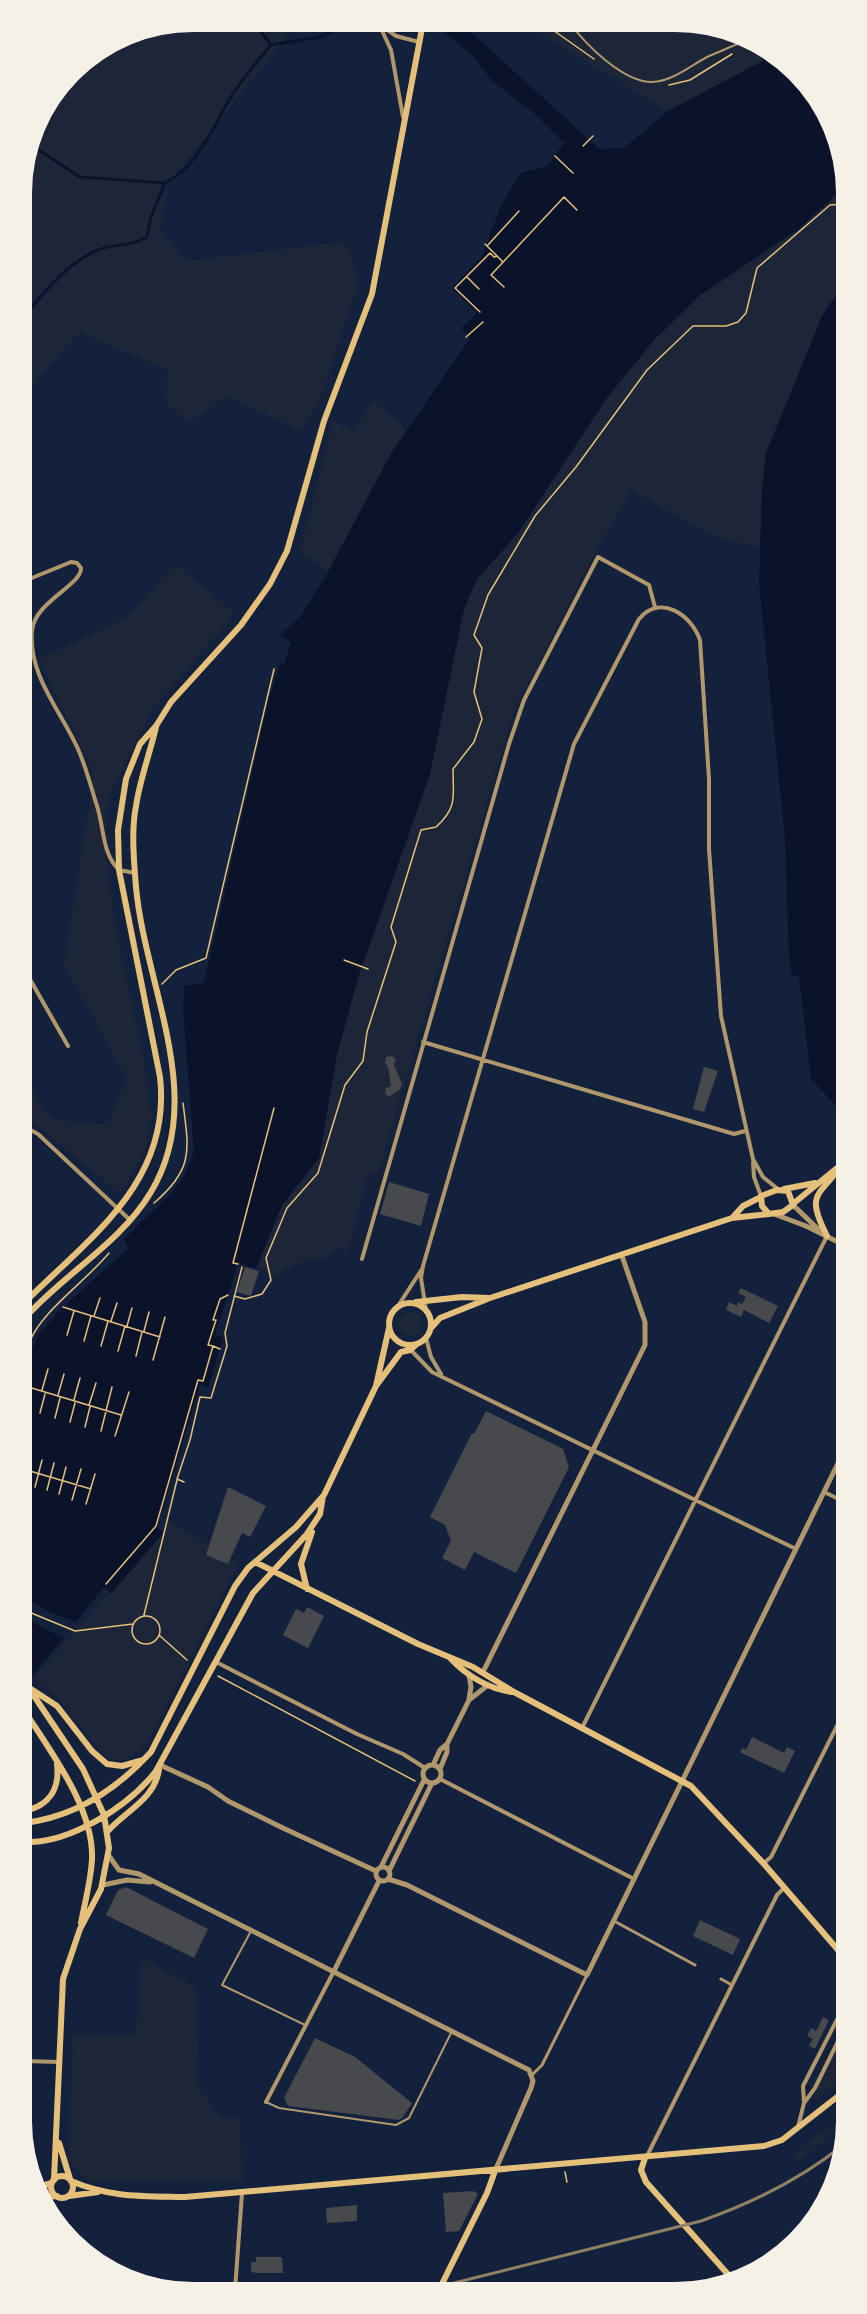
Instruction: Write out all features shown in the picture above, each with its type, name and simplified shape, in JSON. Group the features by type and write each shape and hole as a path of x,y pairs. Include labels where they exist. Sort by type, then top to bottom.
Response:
{"main road":[{"path":"31,1296 119,1208 146,1169 156,1143 161,1105 157,1059 119,870 118,831 126,779 140,744 156,726 171,702 241,625 270,584 287,551 324,422 372,294 421,31"},
{"path":"31,1312 130,1220 150,1194 162,1173 171,1144 175,1106 170,1056 139,911 135,873 135,807 156,726"},
{"path":"31,1822 56,1817 97,1798 131,1773 144,1760 157,1742 236,1586 255,1562 296,1527 324,1495 376,1386 401,1352 426,1338 440,1318 490,1298 732,1218 772,1214 794,1204 805,1196 815,1183 835,1168"},
{"path":"826,1236 815,1210 815,1199 835,1173"},
{"path":"732,1218 743,1206 761,1196 815,1183"},
{"path":"779,1190 788,1191 794,1204"},
{"path":"761,1196 765,1211 772,1214"},
{"path":"376,1386 391,1315 398,1306 462,1297 490,1298"},
{"path":"414,1303 426,1310 431,1318 431,1328"},
{"path":"389,1326 394,1338 408,1347"},
{"path":"307,1589 301,1564 314,1524 323,1506 324,1495"},
{"path":"31,1841 51,1840 86,1825 134,1796 159,1765 253,1593 294,1550 314,1524"},
{"path":"255,1562 450,1659 483,1672 514,1692 682,1781 698,1793 835,1945"},
{"path":"450,1659 469,1675 498,1690 514,1692"},
{"path":"31,1688 57,1706 92,1751 107,1764 122,1766 144,1760"},
{"path":"31,1691 75,1754 97,1798 104,1815 109,1856 103,1885 80,1929 63,1979 57,2140 48,2183 52,2192 57,2196"},
{"path":"31,1721 56,1760 80,1806 86,1825 92,1858 80,1929"},
{"path":"31,1808 41,1805 53,1795 57,1776 56,1760"},
{"path":"107,1832 121,1816 147,1796 157,1779 159,1765"},
{"path":"50,2197 98,2192 185,2197 242,2193 771,2145 797,2129 835,2099"},
{"path":"57,2140 70,2180 72,2191 68,2196"},
{"path":"645,2158 641,2170 646,2182 727,2273"},
{"path":"442,2282 487,2193 495,2171"},
{"path":"48,2183 63,2176 98,2192"}],"street":[{"path":"384,31 391,50 404,120"},
{"path":"390,31 396,36 419,42"},
{"path":"362,1259 517,716 598,557 649,585 656,607"},
{"path":"32,578 71,562 77,563 81,568 78,577 46,603 36,615 32,629 32,644 39,675 46,692 79,750 100,815 107,853 119,870 135,873"},
{"path":"426,1310 421,1278 423,1266 574,744 639,619 649,609 656,607 670,609 687,618 697,632 701,649 709,779 709,849 721,1016 753,1159 763,1178 779,1190"},
{"path":"32,982 68,1046"},
{"path":"423,1042 734,1134 745,1131"},
{"path":"32,1131 38,1134 130,1220"},
{"path":"753,1159 754,1177 761,1196"},
{"path":"794,1204 826,1236"},
{"path":"772,1214 835,1241"},
{"path":"582,1728 826,1236"},
{"path":"483,1672 647,1339 645,1322 622,1256"},
{"path":"398,1306 423,1266"},
{"path":"426,1338 431,1357 442,1375"},
{"path":"408,1347 427,1368 796,1549"},
{"path":"495,2171 531,2088 532,2075 542,2065 835,1469"},
{"path":"824,1492 835,1497"},
{"path":"216,1662 357,1734 403,1754 425,1768"},
{"path":"425,1768 433,1765 440,1750 447,1744 469,1700 471,1687 469,1675"},
{"path":"469,1700 488,1684"},
{"path":"764,1864 771,1857 835,1729"},
{"path":"440,1779 440,1769 447,1752 447,1744"},
{"path":"159,1765 208,1787 228,1801 311,1842 379,1869 389,1870"},
{"path":"433,1765 440,1769"},
{"path":"266,2102 307,2026 379,1881 379,1869 424,1780 425,1768"},
{"path":"440,1779 635,1879"},
{"path":"388,1879 389,1870 432,1783 440,1779"},
{"path":"424,1780 432,1783"},
{"path":"109,1856 119,1870 139,1874 525,2067 532,2075"},
{"path":"379,1881 388,1879 407,1885 587,1975"},
{"path":"103,1885 127,1880 154,1883"},
{"path":"645,2158 777,1895 784,1887"},
{"path":"614,1921 695,1965"},
{"path":"721,1979 732,1985"},
{"path":"797,2129 804,2103 803,2086 835,2023"},
{"path":"804,2103 815,2088 835,2049"},
{"path":"31,2061 59,2062"},
{"path":"236,2282 242,2193"}],"lane":[{"path":"576,31 588,48 632,76 652,82 679,74 705,58 737,44"},
{"path":"251,1931 222,1985 307,2026"},
{"path":"266,2102 279,2108 396,2125 409,2118 452,2031"}],"path":[{"path":"554,31 594,59"},
{"path":"666,86 690,80 737,51"},
{"path":"583,146 593,136"},
{"path":"555,156 573,172"},
{"path":"504,287 491,275 564,197 577,210"},
{"path":"234,1296 245,1299 262,1294 271,1280 266,1258 270,1248 287,1208 318,1173 324,1144 345,1085 363,1061 368,1032 396,942 391,927 421,830 436,827 451,809 455,797 453,769 474,742 482,719 474,692 482,648 474,634 488,595 535,516 576,467 647,370 693,326 726,326 738,322 746,313 758,268 830,205 836,205"},
{"path":"503,262 486,245 519,211"},
{"path":"455,288 490,253 494,257 497,256"},
{"path":"466,277 479,289"},
{"path":"452,285 480,312"},
{"path":"466,337 483,322"},
{"path":"344,960 368,969"},
{"path":"238,1264 233,1263 274,1108"},
{"path":"31,1613 75,1631 133,1624 144,1616 177,1479 190,1440 200,1397 211,1398 227,1346 225,1333 242,1267"},
{"path":"219,1349 208,1345 220,1299 228,1295"},
{"path":"84,1341 100,1298"},
{"path":"101,1346 117,1303"},
{"path":"63,1307 160,1337"},
{"path":"118,1351 132,1308"},
{"path":"67,1335 74,1311"},
{"path":"136,1356 149,1312"},
{"path":"153,1360 165,1317"},
{"path":"106,1584 156,1526 198,1380 203,1382 213,1346"},
{"path":"42,1391 48,1369"},
{"path":"55,1418 64,1374"},
{"path":"70,1422 80,1378"},
{"path":"84,1427 96,1383"},
{"path":"100,1431 112,1387"},
{"path":"31,1388 121,1415"},
{"path":"40,1413 46,1392"},
{"path":"115,1436 129,1392"},
{"path":"34,1487 42,1460"},
{"path":"47,1490 54,1463"},
{"path":"59,1494 66,1467"},
{"path":"72,1500 81,1469"},
{"path":"31,1471 90,1489"},
{"path":"86,1504 95,1474"},
{"path":"177,1479 184,1482"},
{"path":"133,1624 132,1632 140,1642 153,1642 159,1635 160,1627 156,1619 144,1616"},
{"path":"159,1635 187,1660"},
{"path":"214,1674 414,1779 415,1784"},
{"path":"564,2165 567,2182"}],"shaded area":[{"path":"192,31 287,31 282,44 170,181 160,230 186,261 343,242 351,254 359,282 322,395 301,431 227,396 190,422 166,405 167,370 80,332 32,386 33,171 37,151 48,121 65,94 86,71 112,53 151,37"},
{"path":"468,31 599,149 624,148 668,111 765,60 796,86 819,121 832,161 836,195 800,228 699,296 654,340 606,399 518,533 477,579 464,609 430,774 358,978 337,1055 319,1158 282,1205 256,1268 238,1264 215,1334 223,1338 208,1388 200,1384 157,1528 164,1532 111,1594 104,1587 31,1676 31,1352 38,1335 63,1307 128,1249 124,1239 172,1192 185,1174 194,1151 183,1008 184,986 204,983 269,698 280,663 284,664 291,643 280,635 300,617 328,572 392,452 470,338 461,328 477,313 452,288 482,256 501,206 520,173 547,167 564,143 534,113 493,82 472,55 444,32"},
{"path":"535,31 685,32 726,40 746,48 765,60 668,111"},
{"path":"836,195 836,295 823,314 766,453 761,547 721,539 631,491 600,544 514,710 378,1175 368,1173 347,1254 338,1246 326,1258 298,1263 273,1277 258,1265 282,1205 319,1158 337,1055 358,978 428,778 464,609 477,579 518,533 606,399 654,340 699,296 800,228"},
{"path":"836,295 836,1105 811,1079 799,976 792,975 789,958 785,839 759,583 762,489 766,453 823,314"},
{"path":"373,400 407,430 392,452 328,571 300,552 333,421 354,431"},
{"path":"176,564 235,613 151,711 111,793 107,810 106,857 117,937 139,1034 152,1116 145,1152 119,1193 43,1130 32,1124 32,1088 43,1109 55,1120 107,1124 127,1079 64,965 94,775 39,659 126,618"},
{"path":"410,1312 418,1316 422,1324 418,1332 410,1336 402,1332 398,1324 402,1316"},
{"path":"170,1522 239,1563 150,1740 135,1755 118,1760 103,1755 58,1699 34,1678"},
{"path":"141,1957 197,1988 199,2092 208,2096 214,2112 227,2118 239,2118 243,2182 88,2181 68,2160 73,2034 136,2035"},
{"path":"835,2053 835,2084 817,2099 813,2098"},
{"path":"827,2127 833,2134 799,2161 793,2154"}],"pier":[{"path":"31,1601 47,1611 79,1623 66,1638 31,1621"}],"building":[{"path":"392,1056 396,1060 394,1065 402,1084 400,1089 388,1097 385,1093 386,1088 391,1086 388,1067 385,1063 386,1057"},
{"path":"704,1067 718,1071 704,1112 693,1109"},
{"path":"389,1182 429,1194 421,1226 380,1214"},
{"path":"245,1267 259,1271 251,1296 237,1292"},
{"path":"741,1288 778,1306 769,1323 744,1310 741,1317 726,1310 729,1302 737,1306 738,1302 742,1304 746,1297 738,1293"},
{"path":"486,1411 563,1449 569,1467 516,1573 474,1552 465,1570 442,1558 451,1541 445,1525 430,1517 472,1433 474,1434"},
{"path":"228,1487 266,1506 250,1537 242,1533 228,1564 206,1555"},
{"path":"307,1607 324,1616 308,1648 283,1635 296,1609 304,1613"},
{"path":"752,1737 784,1753 787,1747 795,1751 784,1773 740,1752 742,1748 746,1750"},
{"path":"126,1887 208,1929 194,1958 106,1915 118,1890"},
{"path":"700,1920 740,1939 733,1955 693,1936"},
{"path":"823,2017 829,2020 815,2049 809,2046 813,2039 807,2036 811,2028 816,2031"},
{"path":"315,2038 355,2057 412,2103 403,2117 399,2120 288,2106 284,2098"},
{"path":"473,2191 478,2194 459,2231 446,2232 443,2193"},
{"path":"357,2205 357,2221 327,2223 326,2208"},
{"path":"256,2257 282,2257 283,2273 251,2271 251,2262 256,2262"}],"waterway":[{"path":"260,31 271,45"},
{"path":"38,149 80,177 165,183 177,176 196,156 236,90 271,45 320,37 333,31"},
{"path":"32,307 56,280 86,256 104,248 133,243 147,237 151,217 165,183"}],"railway":[{"path":"458,2282 701,2221 793,2180 832,2154"}]}
